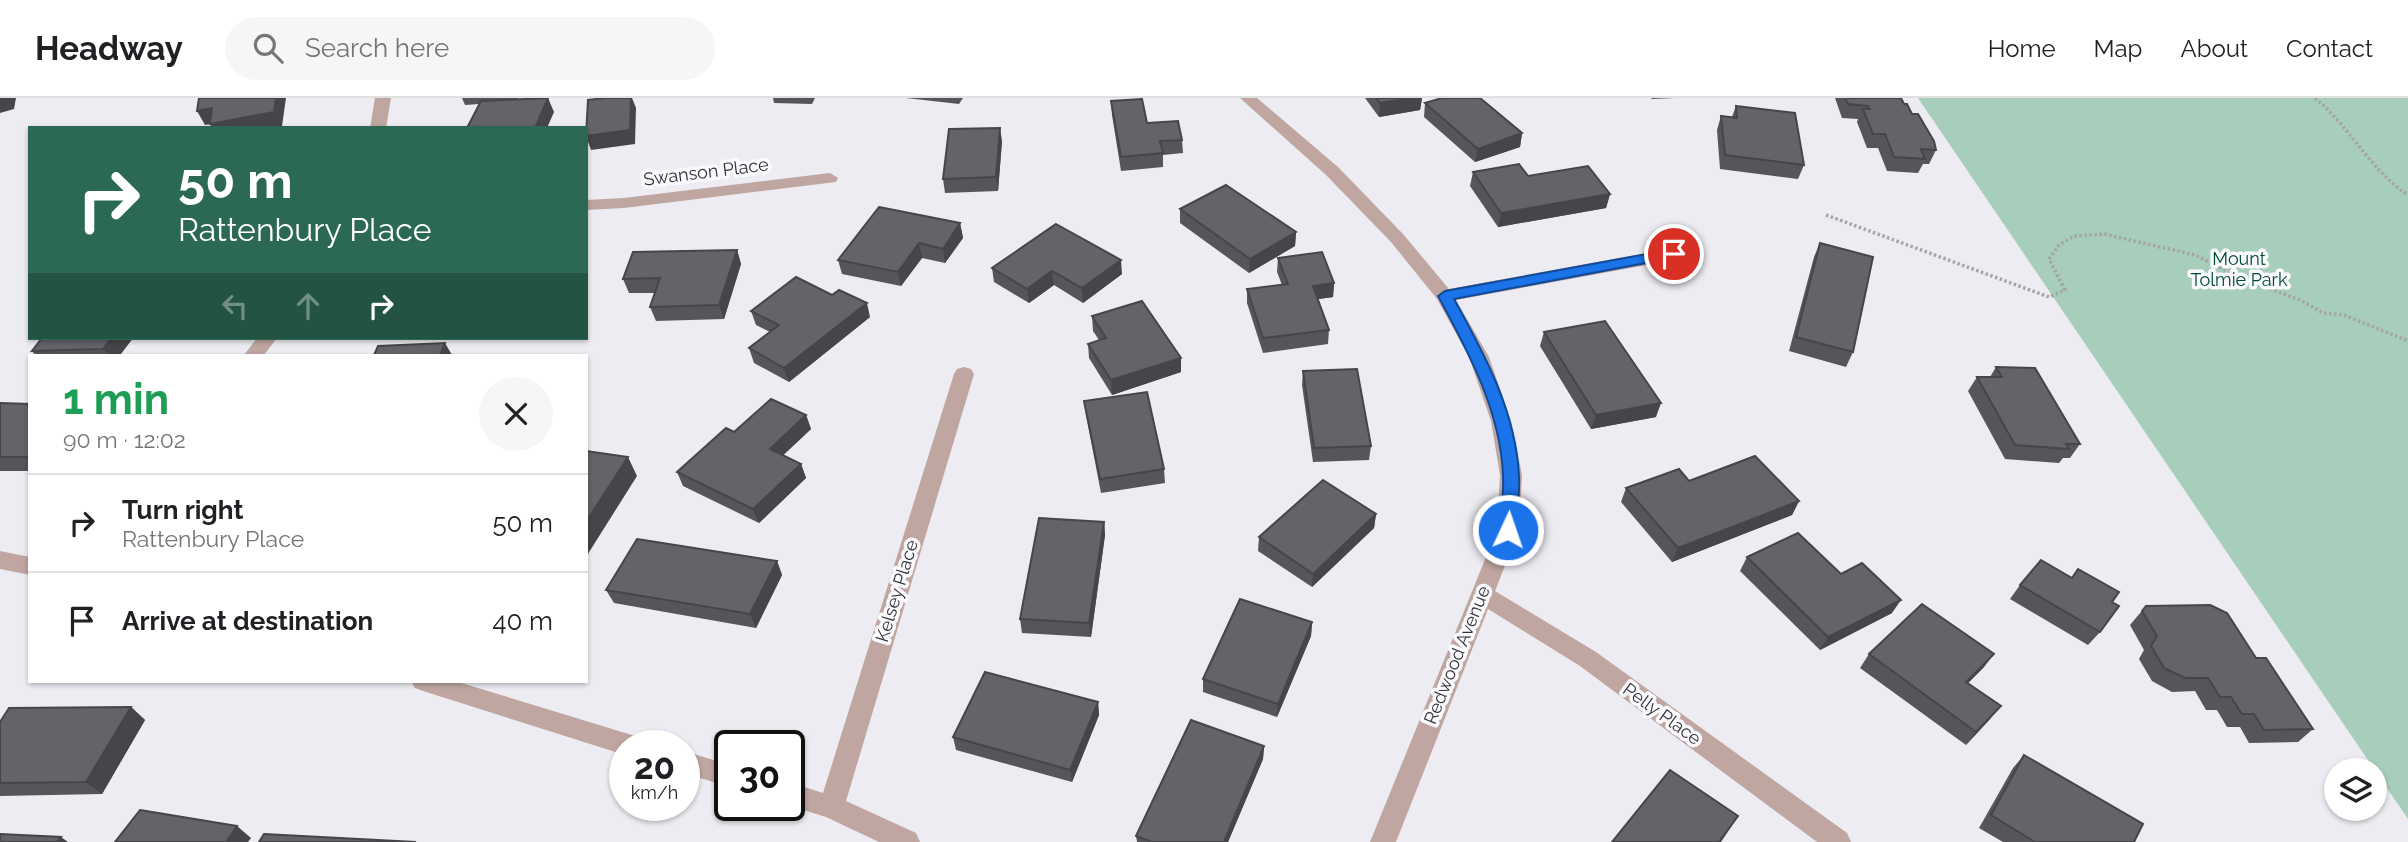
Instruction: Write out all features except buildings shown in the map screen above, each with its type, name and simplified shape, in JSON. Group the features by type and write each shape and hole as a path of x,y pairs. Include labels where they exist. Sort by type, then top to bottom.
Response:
{"street":[{"path":"378,126 383,98"},
{"name":"Redwood Avenue","path":"1248,98 1332,171 1397,238 1445,296 1479,357 1502,422 1511,475 1508,530 1383,842"},
{"name":"Swanson Place","path":"588,205 830,178"},
{"path":"1445,296 1674,254"},
{"path":"255,354 265,340"},
{"name":"Kelsey Place","path":"831,807 964,374"},
{"path":"0,560 28,566"},
{"name":"Pelly Place","path":"1481,594 1588,659 1838,842"},
{"path":"429,683 609,739"},
{"path":"805,799 831,807 907,842"}],"path":[{"path":"2315,98 2329,108 2362,147 2378,172 2408,195"},
{"path":"1826,215 2049,296 2065,290 2049,260 2059,245 2074,236 2104,234 2195,255 2237,276 2302,301 2323,313 2344,315 2408,341"}],"green space":[{"name":"Mount Tolmie Park","path":"1918,98 2408,98 2408,819 2387,788 2387,758 2367,758"}],"route":[{"path":"1508,530 1511,475 1502,422 1479,357 1445,296 1674,254"}]}
